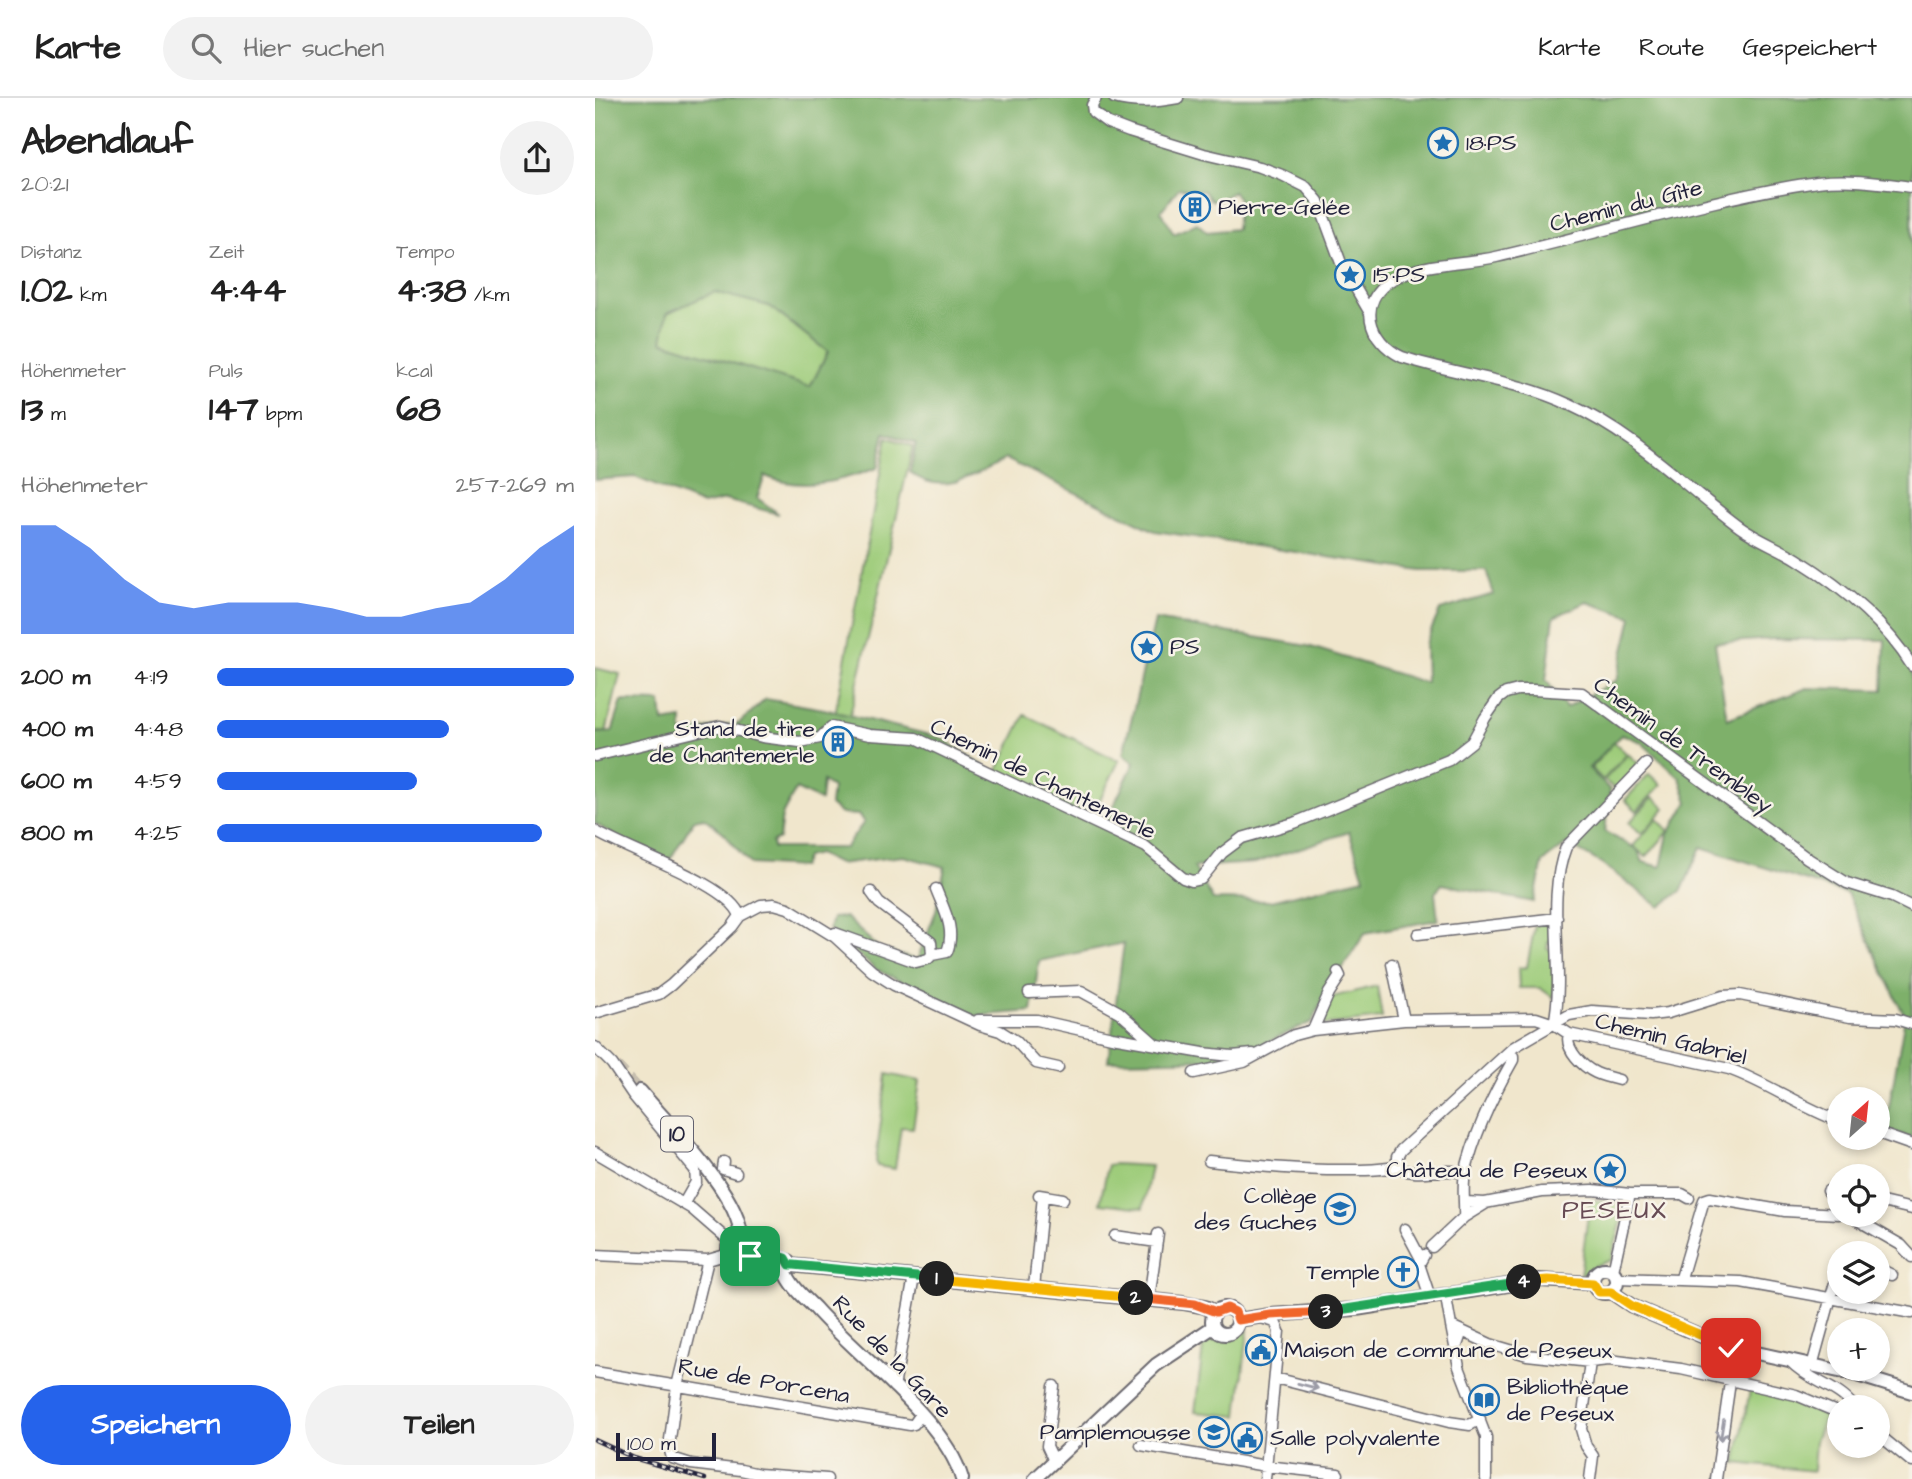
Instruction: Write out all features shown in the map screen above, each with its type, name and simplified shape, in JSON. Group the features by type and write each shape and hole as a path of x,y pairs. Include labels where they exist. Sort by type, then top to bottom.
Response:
{"main road":[{"name":"10","path":"640,1091 720,1187 738,1219 733,1244"},
{"path":"783,1265 752,1248 748,1239 733,1244 737,1261 1149,1299 1195,1304 1216,1312"},
{"path":"744,1261 750,1256 752,1248"},
{"name":"Rue de la Gare","path":"783,1265 791,1282 833,1328 945,1441 962,1479"},
{"path":"1611,1292 1616,1286 1615,1275 1600,1270 1594,1276 1593,1283 1599,1292 1611,1292 1632,1306 1708,1340 1748,1353 1870,1378 1912,1392"},
{"path":"1238,1320 1346,1311 1539,1280 1593,1283"},
{"path":"1223,1308 1231,1309 1238,1320 1236,1328 1229,1333 1220,1333 1213,1327 1212,1319 1216,1312 1223,1308"},
{"path":"1035,1479 1156,1365 1213,1327"},
{"path":"1028,1479 1054,1461"}],"street":[{"path":"1096,98 1091,105 1093,113 1108,122 1204,154 1260,167 1306,187 1318,201 1341,263 1370,313 1375,334 1382,344 1395,354 1413,360 1570,404 1614,428 1660,461 1739,527 1797,559 1840,589 1888,631 1912,666"},
{"path":"1114,98 1131,102 1156,102 1178,98"},
{"name":"Chemin du Gîte","path":"1370,313 1381,288 1410,271 1493,257 1660,216 1817,182 1853,180 1912,187"},
{"name":"Chemin de Trembley","path":"1183,878 1192,881 1201,879 1222,853 1243,838 1294,823 1448,760 1472,742 1498,699 1506,693 1518,690 1562,690 1582,693 1807,858 1847,883 1892,897 1912,907"},
{"name":"Chemin de Chantemerle","path":"595,756 720,726 762,737 800,742 820,738 831,727 870,735 916,738 1146,847 1183,878"},
{"path":"1554,1024 1558,1007 1557,918 1560,863 1566,847 1646,764"},
{"path":"595,831 707,884 736,908 740,916"},
{"path":"822,928 916,962 928,959 932,955 947,952 951,941 950,924 936,889"},
{"path":"871,892 880,903 931,942 932,955"},
{"path":"595,1013 659,994 733,928 740,916 761,905 774,904 788,908 822,928 872,971 894,985 1000,1031 1016,1041 1036,1063 1058,1068"},
{"path":"1418,934 1557,918"},
{"path":"1392,964 1404,1020"},
{"path":"1313,1030 1329,993 1340,976 1338,972"},
{"path":"1028,993 1081,991 1119,1012 1154,1044"},
{"path":"1397,1166 1397,1157 1401,1150 1514,1047 1569,1015 1592,1011 1651,1015 1668,1013 1723,996 1740,995 1850,1017 1896,1019 1912,1024"},
{"path":"1194,1073 1244,1062 1294,1035 1313,1030 1404,1020 1536,1018 1554,1024"},
{"path":"970,1020 1037,1020 1203,1053 1232,1056 1264,1051"},
{"name":"Chemin Gabriel","path":"1554,1024 1569,1034 1748,1075 1804,1107 1827,1116"},
{"name":"Chemin Gabriel","path":"1569,1034 1569,1049 1594,1073 1619,1080"},
{"path":"595,1047 612,1064 633,1095 695,1171 697,1182 684,1203"},
{"path":"1464,1217 1465,1174 1475,1141 1513,1055"},
{"path":"1892,1138 1912,1136"},
{"path":"1892,1138 1912,1145"},
{"path":"595,1152 684,1203 733,1244 708,1259 595,1255"},
{"path":"1209,1161 1328,1171 1387,1169 1397,1166"},
{"path":"724,1162 723,1169 736,1173"},
{"path":"1397,1166 1403,1171 1411,1172 1451,1171 1465,1174"},
{"path":"1465,1202 1485,1203 1542,1192 1616,1191 1630,1194 1682,1194 1689,1198"},
{"path":"1630,1194 1615,1275 1741,1282 1827,1296"},
{"path":"1034,1288 1040,1195 1063,1199"},
{"path":"1681,1278 1704,1200 1710,1198 1786,1211 1827,1213"},
{"path":"1430,1297 1419,1264 1464,1217 1485,1203"},
{"path":"1890,1203 1912,1209"},
{"path":"1870,1227 1901,1245 1912,1257"},
{"path":"1405,1229 1426,1254"},
{"path":"1115,1236 1157,1238 1149,1299"},
{"path":"708,1259 677,1386 670,1454 672,1458 712,1468 827,1479"},
{"path":"894,1387 914,1277"},
{"path":"1448,1294 1447,1303 1459,1367 1486,1437 1486,1479"},
{"path":"1812,1366 1829,1304"},
{"path":"1866,1304 1912,1313"},
{"path":"1255,1317 1275,1322 1279,1327 1265,1479"},
{"path":"1451,1326 1509,1351 1556,1359 1590,1362 1609,1360 1681,1369 1796,1395 1827,1408"},
{"path":"1456,1348 1462,1331"},
{"path":"1590,1362 1581,1429 1586,1446 1593,1456 1590,1479"},
{"path":"1791,1362 1841,1395"},
{"name":"Rue de Porcena","path":"595,1372 910,1425 921,1414"},
{"path":"1275,1378 1449,1422 1470,1425 1480,1419"},
{"path":"1716,1479 1730,1382"},
{"path":"1054,1386 1047,1446 1054,1461"},
{"path":"1890,1444 1912,1462"},
{"path":"1141,1445 1266,1466 1338,1474"}],"green space":[{"path":"595,98 1912,98 1912,1138 1890,1131 1890,1101 1905,1017 1847,894 1701,847 1682,890 1660,907 1601,863 1567,844 1543,862 1534,902 1442,884 1435,893 1438,920 1365,933 1326,994 1312,1022 1230,1059 1108,1061 1124,943 1039,961 1032,1011 973,1016 875,969 829,929 832,918 845,917 880,949 917,960 936,911 945,867 903,856 838,864 818,854 806,857 802,867 750,864 723,832 704,818 694,820 669,861 614,836 595,823 595,733 612,732 622,701 661,702 663,722 682,719 682,733 739,723 766,699 824,709 942,738 996,774 1104,826 1134,763 1123,754 1155,620 1308,646 1426,683 1425,644 1440,610 1494,594 1486,571 1421,571 1155,531 1006,459 958,481 934,483 922,480 910,472 916,443 885,433 877,468 849,477 807,484 779,481 765,476 757,498 779,514 725,500 703,505 635,477 595,480","holes":["1179,188 1204,191 1211,200 1217,201 1233,192 1239,198 1236,229 1207,232 1197,223 1174,234 1161,211","714,292 769,306 828,352 810,387 662,341 667,313","1587,602 1632,617 1617,680 1566,708 1546,680 1554,617","1774,639 1885,640 1883,690 1807,688 1727,719 1715,643","1622,734 1641,742 1680,778 1688,802 1668,834 1661,867 1643,862 1637,849 1605,832 1610,790 1589,768","823,781 832,788 830,805 841,814 858,815 864,822 845,848 773,848 772,842 779,839 782,815 796,789 821,801","1349,832 1364,878 1270,901 1213,900 1194,867 1255,863"]},
{"path":"714,291 769,306 828,352 810,388 662,341 667,313"},
{"path":"887,437 913,446 845,737 831,736"},
{"path":"595,668 620,674 606,733 595,731"},
{"path":"1025,715 1119,761 1091,818 997,772"},
{"path":"1614,742 1627,754 1603,780 1591,768"},
{"path":"1628,754 1640,765 1617,791 1604,780"},
{"path":"1649,774 1661,785 1637,811 1625,800"},
{"path":"1653,797 1665,808 1642,834 1629,823"},
{"path":"1657,819 1669,831 1646,857 1633,846"},
{"path":"1552,923 1552,942 1548,942 1547,949 1554,950 1554,998 1540,988 1519,988 1518,968 1527,967 1535,924"},
{"path":"1377,986 1382,1018 1322,1025 1328,998"},
{"path":"887,1074 920,1081 913,1128 901,1127 895,1169 877,1166 876,1160"},
{"path":"1108,1165 1151,1166 1143,1208 1100,1203"},
{"path":"1590,1200 1627,1202 1611,1260 1580,1275"},
{"path":"1248,1330 1238,1416 1195,1412 1204,1340 1228,1341"},
{"path":"1750,1390 1775,1394 1826,1413 1815,1441 1813,1471 1736,1463"}],"tunnel":[{"path":"616,1066 640,1091"}],"railway":[{"path":"595,1440 634,1458 705,1479"}],"place":[{"name":"18·PS","path":"1443,143"},
{"name":"Pierre-Gelée","path":"1195,207"},
{"name":"15·PS","path":"1350,275"},
{"name":"PS","path":"1147,647"},
{"name":"Stand de tire de Chantemerle","path":"838,742"},
{"name":"Château de Peseux","path":"1610,1170"},
{"name":"Collège des Guches","path":"1340,1209"},
{"name":"Temple","path":"1403,1272"},
{"name":"Maison de commune de Peseux","path":"1261,1350"},
{"name":"Bibliothèque de Peseux","path":"1484,1400"},
{"name":"Pamplemousse","path":"1214,1432"},
{"name":"Salle polyvalente","path":"1247,1438"}],"district":[{"name":"PESEUX","path":"1615,1210"}],"route":[{"path":"750,1256 752,1248 786,1258 790,1265 1183,1303 1216,1312 1227,1308 1235,1312 1238,1320 1356,1309 1539,1280 1593,1283 1599,1292 1611,1292 1632,1306 1731,1348"}]}
